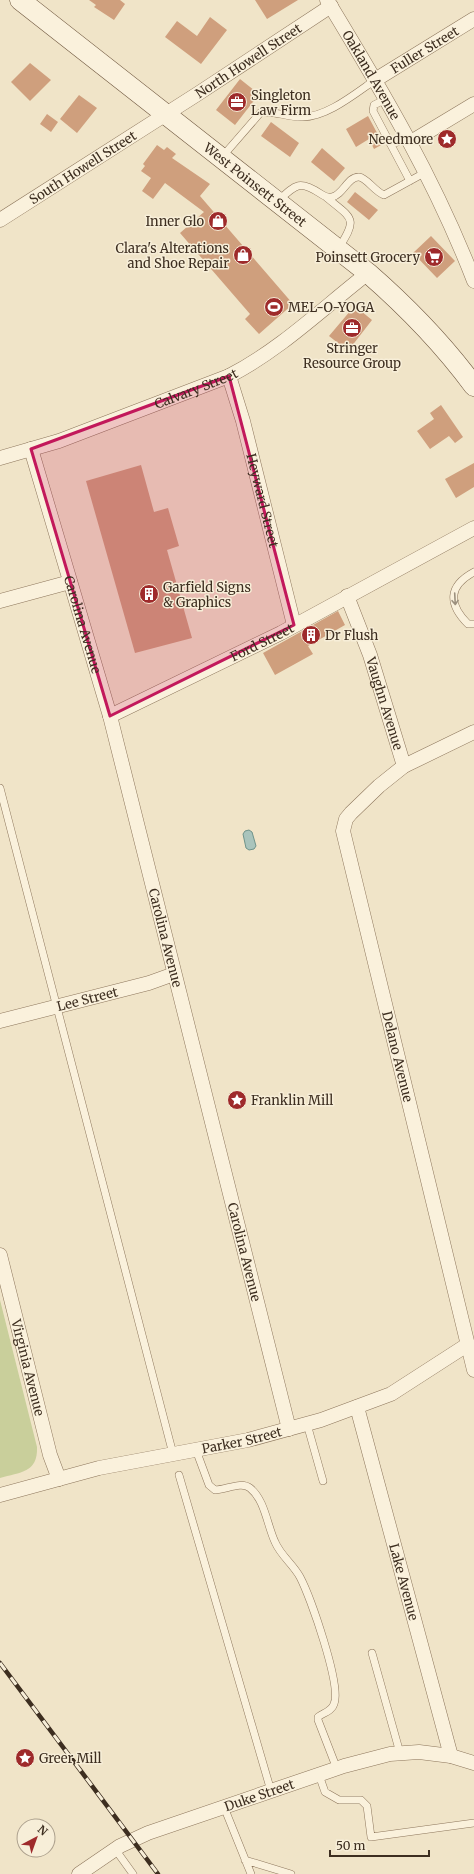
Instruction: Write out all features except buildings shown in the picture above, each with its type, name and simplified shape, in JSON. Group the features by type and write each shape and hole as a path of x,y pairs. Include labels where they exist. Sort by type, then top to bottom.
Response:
{"main road":[{"name":"West Poinsett Street","path":"20,0 368,273 394,296 427,329 453,358 474,386"}],"street":[{"name":"North Howell Street","path":"165,114 329,3"},
{"name":"Oakland Avenue","path":"329,3 386,99 426,172 455,233 474,281"},
{"name":"Fuller Street","path":"375,80 474,19"},
{"path":"409,140 474,104"},
{"name":"South Howell Street","path":"0,220 165,114"},
{"name":"Calvary Street","path":"0,458 59,441 229,376 250,365 285,340 368,273"},
{"name":"Heyward Street","path":"229,376 243,421 294,625"},
{"name":"Carolina Avenue","path":"31,449 110,716 289,1429"},
{"name":"Ford Street","path":"110,716 294,625 474,528"},
{"path":"0,601 70,582"},
{"name":"Vaughn Avenue","path":"348,596 370,655 404,766"},
{"name":"Delano Avenue","path":"474,732 404,766 379,786 351,813 346,819 343,831 469,1335 474,1370"},
{"name":"Lee Street","path":"0,1020 149,982 174,974"},
{"name":"Virginia Avenue","path":"0,1255 50,1455 58,1479"},
{"name":"Parker Street","path":"0,1495 99,1468 248,1440 307,1424 357,1407 391,1394 469,1335"},
{"name":"Lake Avenue","path":"357,1407 451,1756"},
{"name":"Duke Street","path":"79,1874 115,1849 148,1833 337,1769 372,1759 400,1753 419,1752 451,1756 474,1763"}],"lane":[{"path":"222,158 261,112 301,118 313,116 340,104 375,80"},
{"path":"386,99 373,108 410,181"},
{"path":"391,145 409,140"},
{"path":"325,197 332,197 338,194 354,178 359,177 365,180 376,192 384,194 426,172"},
{"path":"277,202 299,185 311,187 325,197 350,217 352,222 338,249"},
{"path":"474,572 461,580 456,586 454,593 455,605 462,618 468,624 474,624"},
{"path":"0,788 173,1454"},
{"path":"307,1424 323,1481"},
{"path":"196,1450 209,1485 215,1490 225,1490 235,1486 244,1485 250,1488 259,1498 275,1543 284,1558 299,1574 310,1597 331,1669 335,1691 335,1703 332,1708 318,1717 318,1720 337,1769"},
{"path":"179,1475 271,1791"},
{"path":"372,1653 400,1753"},
{"path":"319,1775 325,1792 339,1800 361,1800 367,1806 371,1837 474,1823"},
{"path":"224,1807 251,1874"},
{"path":"115,1849 133,1874"},
{"path":"245,1860 291,1874"}],"highlighted area":[{"path":"229,376 294,625 110,716 31,449"}],"green space":[{"path":"0,1300 37,1447 37,1456 31,1467 26,1470 0,1478"}],"water":[{"path":"249,830 252,832 256,846 254,849 249,850 246,848 243,834 245,831"}],"railway":[{"path":"0,1663 158,1874"}],"place":[{"name":"Singleton Law Firm","path":"237,102"},
{"name":"Needmore","path":"447,139"},
{"name":"Inner Glo","path":"218,221"},
{"name":"Clara's Alterations and Shoe Repair","path":"243,255"},
{"name":"Poinsett Grocery","path":"434,257"},
{"name":"MEL-O-YOGA","path":"274,307"},
{"name":"Stringer Resource Group","path":"352,328"},
{"name":"Garfield Signs & Graphics","path":"149,594"},
{"name":"Dr Flush","path":"311,635"},
{"name":"Franklin Mill","path":"237,1100"},
{"name":"Greer Mill","path":"25,1758"}]}
